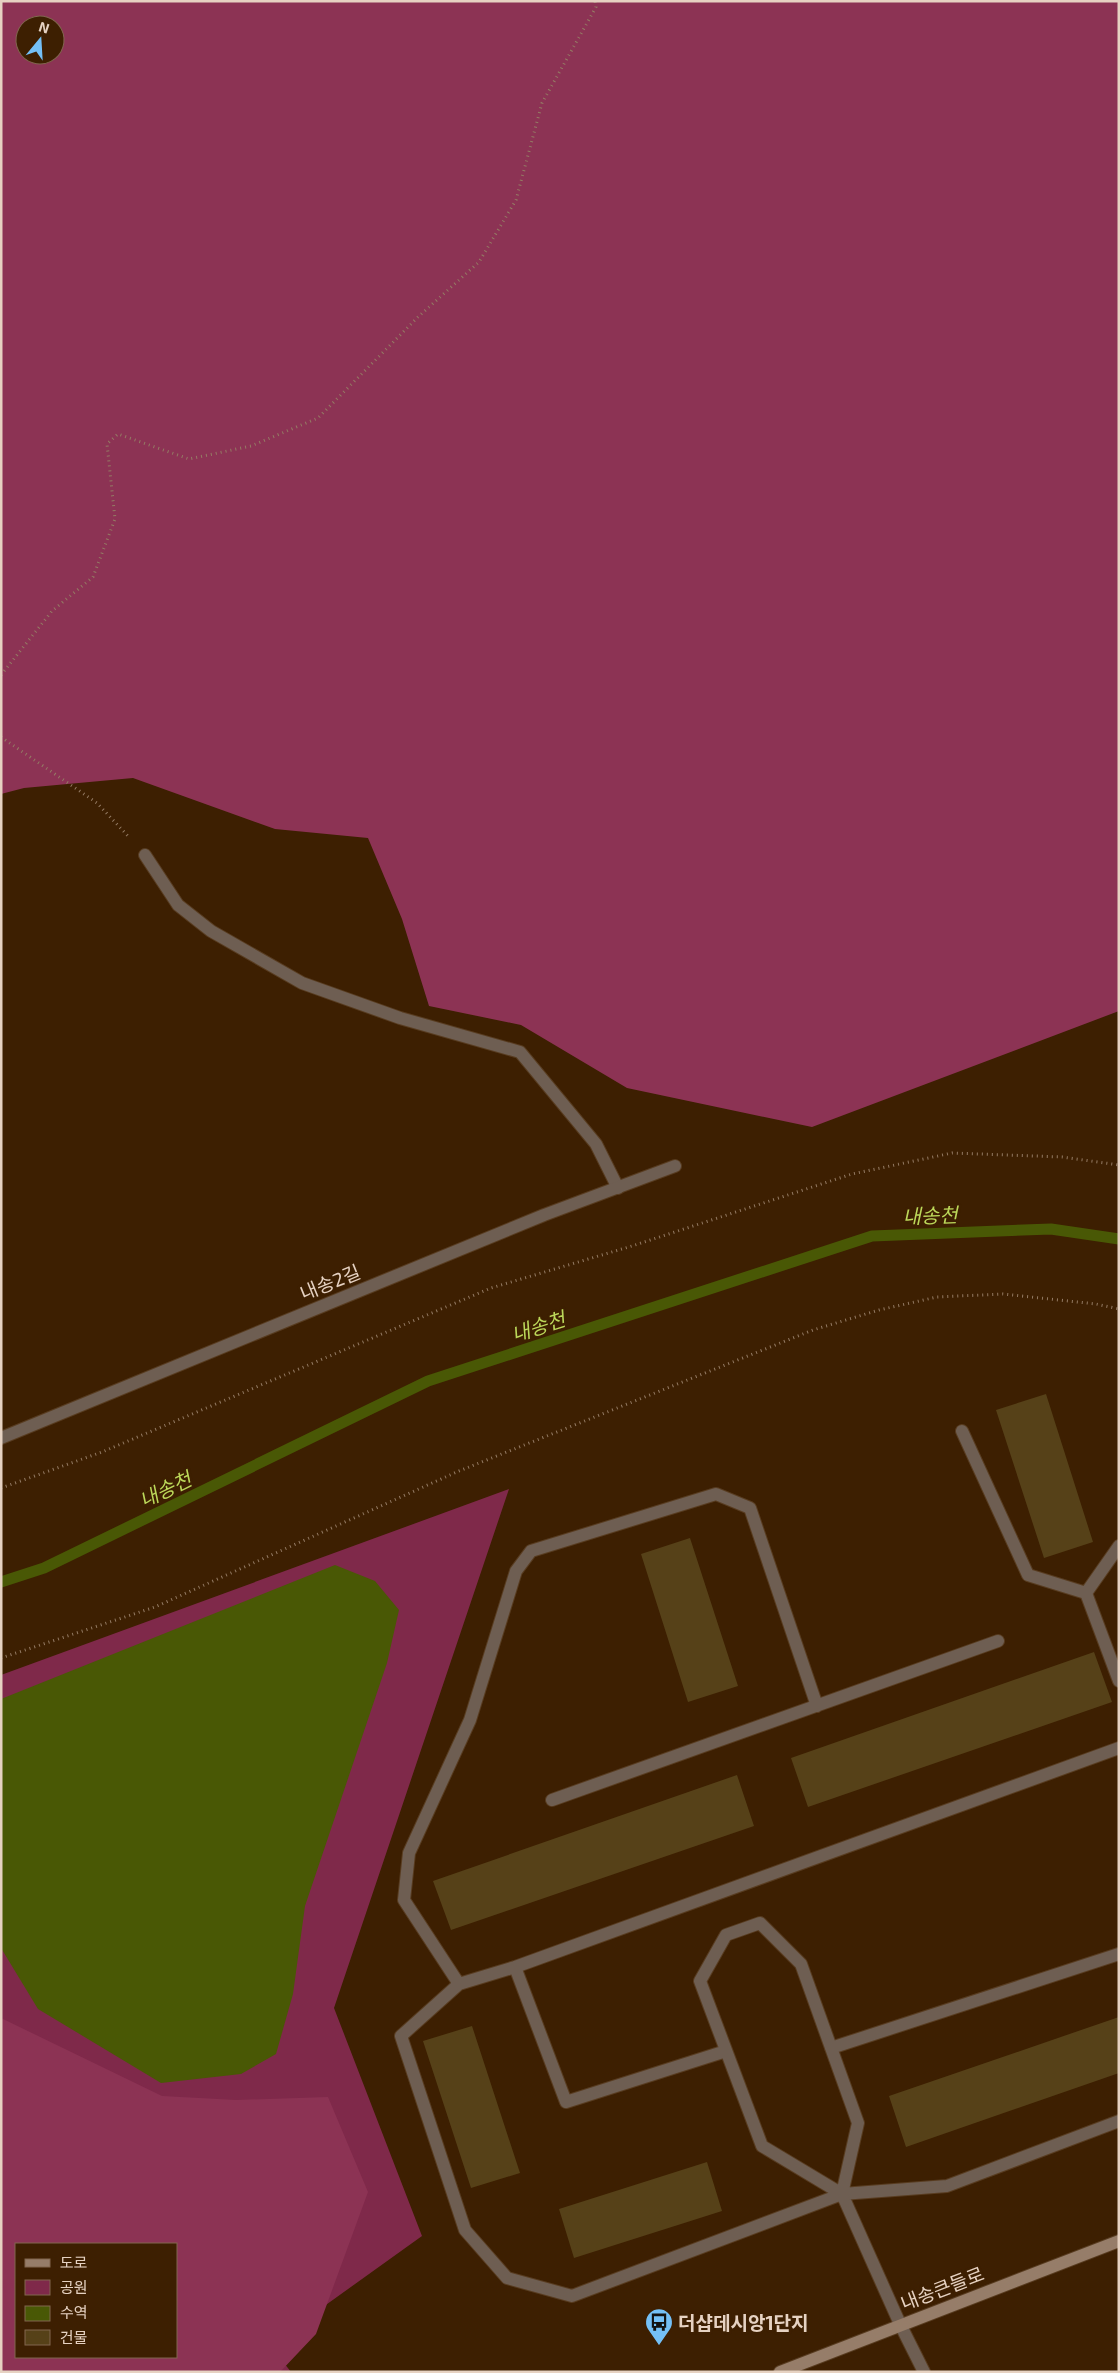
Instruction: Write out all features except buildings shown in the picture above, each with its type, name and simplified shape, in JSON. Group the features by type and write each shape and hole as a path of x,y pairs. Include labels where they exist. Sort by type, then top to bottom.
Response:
{"street":[{"path":"145,855 178,905 212,931 302,983 400,1018 520,1052 596,1144 618,1188"},
{"name":"내송2길","path":"1,1438 517,1226 675,1166"},
{"path":"962,1431 1028,1575 1086,1593"},
{"path":"459,1984 404,1900 410,1852 470,1720 516,1571 531,1551 716,1494 750,1508 817,1706"},
{"path":"1086,1593 1119,1546"},
{"path":"1086,1593 1119,1681"},
{"path":"552,1800 998,1641"},
{"path":"1119,1748 515,1967 459,1984 401,2036 465,2230 507,2278 572,2296 842,2194 947,2186 1119,2121"},
{"path":"842,2194 858,2122 801,1964 760,1923 726,1935 700,1981 762,2146 842,2194 900,2324 924,2372"},
{"path":"831,2048 1119,1954"},
{"path":"515,1967 566,2102 726,2051"},
{"name":"내송큰들로","path":"780,2372 900,2324 1119,2241"}],"path":[{"path":"1,675 52,611 93,577 115,519 107,444 118,434 189,459 251,446 318,418 418,317 479,262 516,200 542,103 596,8 595,1"},
{"path":"1,737 97,803 145,855"},
{"path":"1,1488 112,1448 491,1288 632,1246 852,1174 952,1153 1062,1157 1119,1165"},
{"path":"1,1658 155,1607 459,1471 813,1330 880,1310 937,1298 1003,1294 1096,1304 1119,1309"}],"green space":[{"path":"509,1489 334,2008 422,2236 270,2345 291,2372 1,2372 1,1675"}],"shaded area":[{"path":"1,1 1119,1 1119,1011 812,1127 627,1088 521,1025 429,1006 402,919 368,838 275,829 133,778 24,788 1,794"},
{"path":"1,2018 162,2096 236,2100 328,2097 368,2192 316,2334 280,2372 1,2372"}],"water":[{"path":"335,1565 375,1581 399,1610 387,1663 305,1906 293,1994 276,2054 241,2074 161,2083 38,2009 1,1948 1,1699"}],"waterway":[{"name":"내송천","path":"1,1582 44,1568 428,1381 872,1236 1051,1229 1119,1239"}],"place":[{"name":"더샵데시앙1단지","path":"659,2346"}]}
